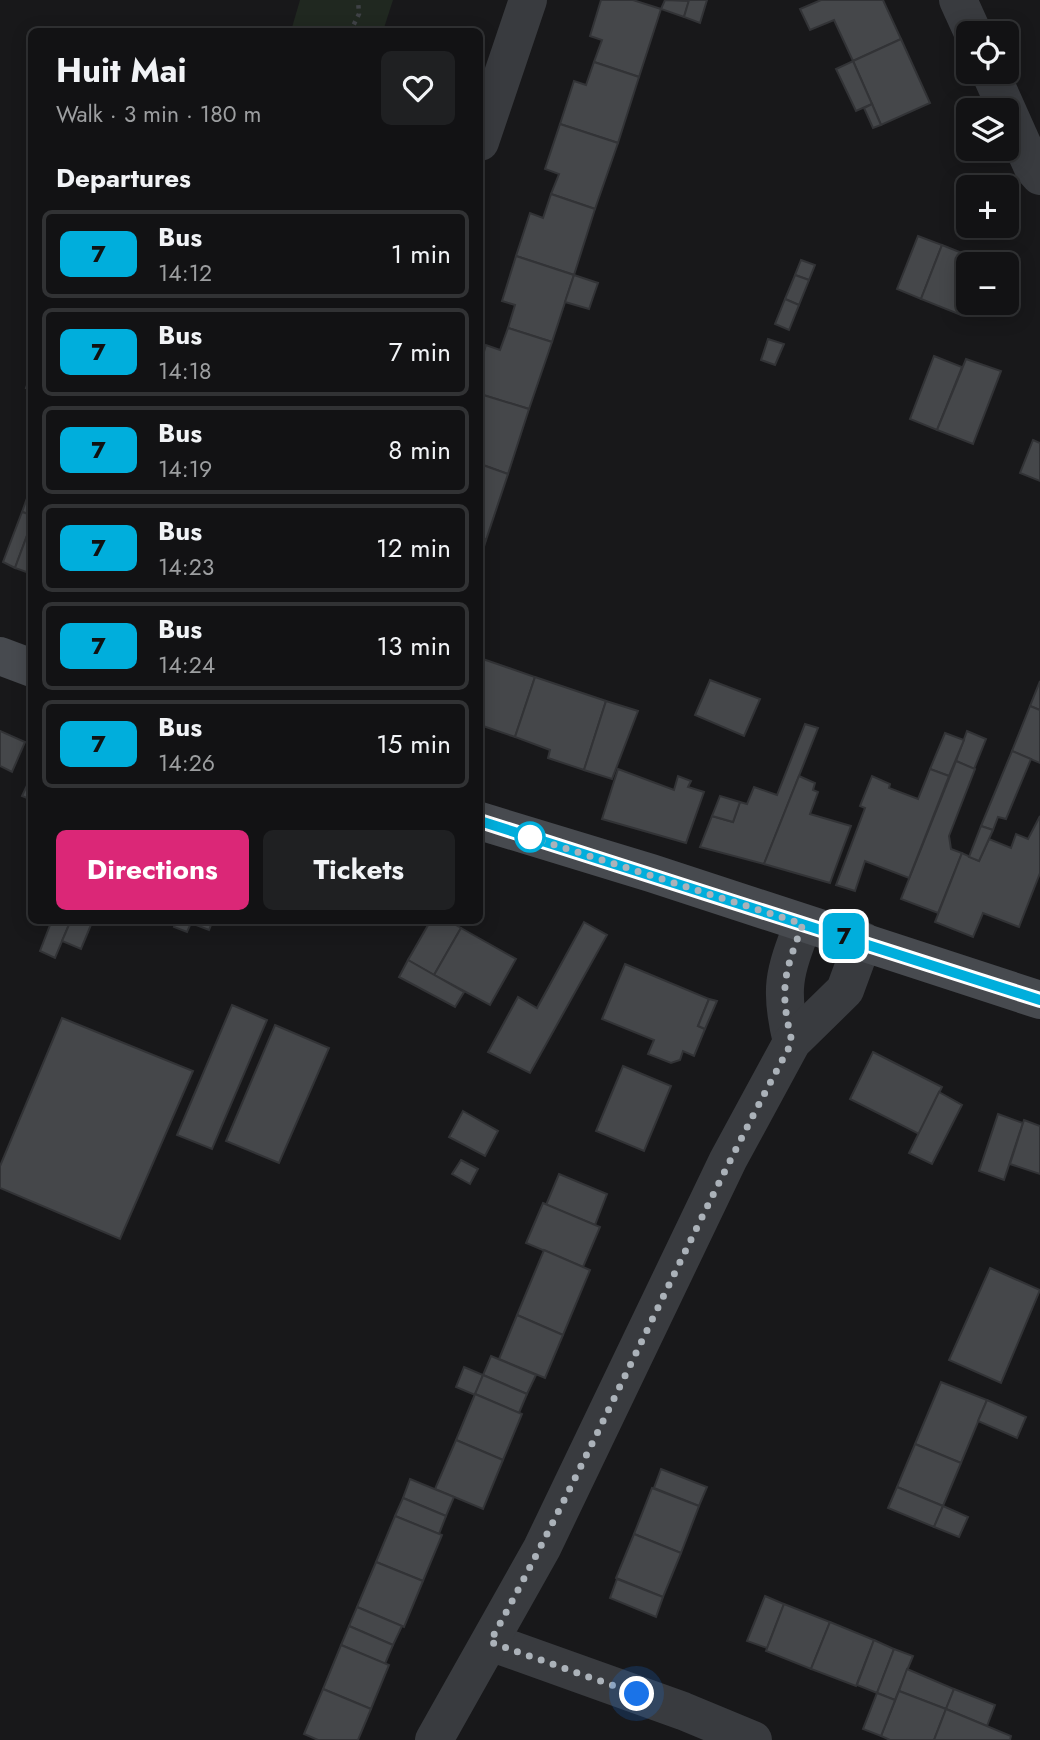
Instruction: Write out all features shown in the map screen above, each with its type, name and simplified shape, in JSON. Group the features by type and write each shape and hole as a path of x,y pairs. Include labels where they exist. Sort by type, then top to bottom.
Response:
{"main road":[{"path":"0,656 28,666"},
{"path":"483,822 863,941 1040,1000"}],"street":[{"path":"483,133 528,0"},
{"path":"958,0 968,21"},
{"path":"995,84 1033,168 1040,176"},
{"path":"792,1042 783,1007 785,972 803,924"},
{"path":"434,1740 542,1548 719,1180 792,1042 845,990 863,941"},
{"path":"490,1642 658,1701 753,1740"}],"path":[{"path":"352,28 359,14 358,0"}],"shaded area":[{"path":"300,0 393,0 384,28 292,28"}],"building":[{"path":"601,0 633,0 661,9 639,77 594,62 602,40 590,36"},
{"path":"665,0 689,1 684,17 661,9"},
{"path":"689,0 707,0 700,23 684,17"},
{"path":"821,0 883,0 901,39 853,61 834,20 810,30 800,9"},
{"path":"901,39 930,103 881,125 853,61"},
{"path":"853,61 872,104 856,111 836,69"},
{"path":"594,62 639,77 618,143 560,124 574,81 586,85"},
{"path":"872,104 881,125 873,128 864,108"},
{"path":"560,124 618,143 595,209 551,194 559,174 545,169"},
{"path":"551,194 595,209 574,275 516,256 530,213 543,218"},
{"path":"918,236 942,245 921,299 897,289"},
{"path":"942,245 960,252 956,252 956,313 921,299"},
{"path":"516,256 574,275 552,342 508,328 515,305 502,301"},
{"path":"801,260 815,265 809,280 795,275"},
{"path":"574,275 598,283 589,309 565,302"},
{"path":"795,275 809,280 799,305 785,299"},
{"path":"785,299 799,305 789,330 775,324"},
{"path":"508,328 552,342 529,409 483,395 483,355 486,345 500,350"},
{"path":"768,339 784,344 775,365 761,360"},
{"path":"934,356 962,367 937,430 910,419"},
{"path":"966,359 1001,371 973,444 937,430"},
{"path":"483,395 529,409 508,474 483,465"},
{"path":"1033,440 1040,443 1040,481 1020,473"},
{"path":"483,465 508,474 486,540 483,538"},
{"path":"28,496 28,514 22,512"},
{"path":"22,512 28,514 28,533 15,568 3,562"},
{"path":"28,533 28,573 15,568"},
{"path":"483,659 535,677 515,737 483,726"},
{"path":"535,677 606,701 584,770 548,758 550,750 515,737"},
{"path":"710,680 760,699 744,736 695,715"},
{"path":"1040,681 1040,710 1030,706"},
{"path":"606,701 638,711 612,779 584,770"},
{"path":"1030,706 1040,710 1040,763 1012,751"},
{"path":"805,724 818,728 764,864 700,847 712,816 733,822 740,802 747,804 754,787 777,795"},
{"path":"0,731 25,742 12,772 0,766"},
{"path":"967,731 986,739 974,769 956,761"},
{"path":"945,733 964,740 949,776 930,769"},
{"path":"1012,751 1031,759 1006,819 998,817 993,830 981,826"},
{"path":"956,761 975,769 949,836 951,849 962,853 938,913 901,899"},
{"path":"618,769 674,790 678,776 691,781 688,787 704,792 686,843 602,819"},
{"path":"930,769 949,776 909,878 865,861 855,891 836,885 865,808 860,806 872,776 890,784 889,788 918,799"},
{"path":"799,776 815,783 813,790 818,792 810,814 851,826 830,883 764,864"},
{"path":"28,783 28,798 22,796"},
{"path":"720,796 740,802 733,822 712,816"},
{"path":"1040,816 1040,873 1019,927 983,913 973,937 935,922 962,853 979,861 989,839 1011,848 1016,834 1028,839"},
{"path":"981,826 993,830 979,861 969,857"},
{"path":"584,922 607,935 530,1073 488,1052 518,997 537,1008"},
{"path":"50,924 69,924 55,958 40,951"},
{"path":"69,924 91,924 81,949 62,941"},
{"path":"175,924 191,924 187,932 174,927"},
{"path":"194,924 211,924 209,930"},
{"path":"429,924 454,924 461,928 434,975 408,960"},
{"path":"461,928 516,959 490,1005 434,975"},
{"path":"408,960 464,992 455,1007 399,977"},
{"path":"625,964 709,999 698,1026 705,1029 694,1056 683,1051 680,1060 671,1063 648,1054 654,1040 602,1019"},
{"path":"709,999 717,1001 705,1029 698,1026"},
{"path":"232,1005 267,1020 212,1149 177,1135"},
{"path":"62,1018 193,1071 120,1239 0,1188 0,1166"},
{"path":"275,1025 329,1048 279,1163 226,1141"},
{"path":"873,1052 942,1087 919,1134 850,1099"},
{"path":"623,1066 671,1086 644,1151 596,1131"},
{"path":"939,1092 962,1105 932,1164 909,1153"},
{"path":"463,1111 498,1131 485,1156 449,1137"},
{"path":"998,1114 1023,1123 1004,1180 979,1171"},
{"path":"1024,1120 1040,1126 1040,1174 1010,1164"},
{"path":"461,1160 478,1169 470,1184 452,1174"},
{"path":"559,1174 607,1194 595,1225 546,1205"},
{"path":"543,1203 600,1227 583,1267 526,1243"},
{"path":"544,1250 590,1270 563,1335 517,1315"},
{"path":"990,1268 1040,1290 1001,1383 949,1360"},
{"path":"517,1315 563,1335 545,1378 499,1359"},
{"path":"491,1356 536,1375 527,1394 483,1375"},
{"path":"464,1367 483,1375 475,1395 456,1387"},
{"path":"483,1375 527,1394 519,1413 475,1394"},
{"path":"941,1382 987,1400 961,1463 915,1444"},
{"path":"475,1394 522,1414 503,1460 456,1440"},
{"path":"987,1400 1026,1417 1017,1438 978,1421"},
{"path":"456,1440 503,1460 483,1509 435,1489"},
{"path":"915,1444 961,1463 943,1506 897,1487"},
{"path":"661,1469 707,1487 699,1506 654,1488"},
{"path":"410,1479 454,1497 446,1516 403,1498"},
{"path":"897,1487 943,1506 934,1527 888,1508"},
{"path":"652,1488 699,1506 681,1553 634,1534"},
{"path":"403,1498 446,1516 439,1534 395,1516"},
{"path":"943,1506 968,1517 959,1537 934,1527"},
{"path":"395,1516 442,1535 423,1581 376,1562"},
{"path":"634,1534 681,1553 663,1597 616,1578"},
{"path":"376,1562 423,1581 404,1627 357,1607"},
{"path":"617,1579 663,1597 656,1617 610,1598"},
{"path":"765,1596 784,1604 767,1648 747,1641"},
{"path":"784,1604 830,1622 811,1669 766,1651"},
{"path":"357,1607 402,1626 393,1645 349,1626"},
{"path":"830,1622 874,1640 856,1686 811,1669"},
{"path":"349,1626 393,1645 385,1664 341,1645"},
{"path":"874,1640 894,1649 877,1693 857,1685"},
{"path":"341,1645 389,1665 371,1709 323,1689"},
{"path":"894,1649 913,1656 895,1700 877,1693"},
{"path":"907,1669 954,1689 946,1709 899,1691"},
{"path":"323,1689 371,1709 358,1740 318,1740 304,1734"},
{"path":"954,1689 995,1705 987,1726 946,1709"},
{"path":"899,1691 946,1709 934,1740 890,1740 881,1736"},
{"path":"877,1693 895,1700 881,1736 863,1729"},
{"path":"946,1709 1011,1736 1010,1740 934,1740"}],"bus line":[{"name":"7","path":"483,822 604,861 651,873 1040,1000"}],"route":[{"path":"530,837 651,873 803,924 785,972 783,1007 792,1042 728,1160 542,1548 490,1642 637,1694"}]}
